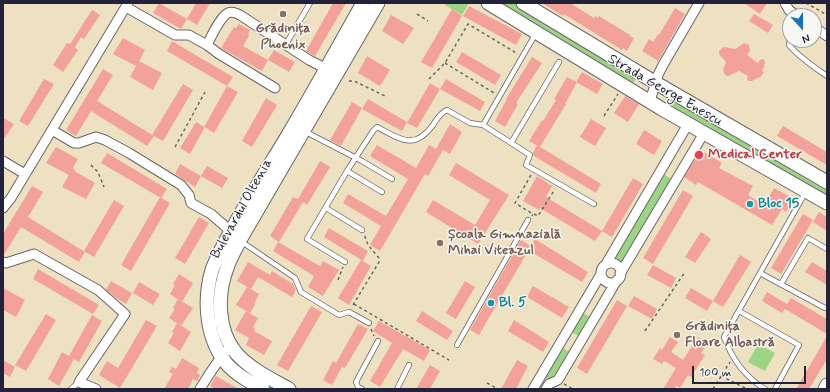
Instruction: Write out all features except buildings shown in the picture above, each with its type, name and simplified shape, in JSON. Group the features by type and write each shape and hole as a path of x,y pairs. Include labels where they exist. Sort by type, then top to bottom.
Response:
{"street":[{"name":"Bulevardul Oltenia","path":"289,389 252,367 237,354 231,346 223,327 221,313 222,288 227,267 240,240 304,131 363,3"},
{"name":"Bulevardul Oltenia","path":"263,389 234,371 221,356 215,344 209,323 208,293 212,270 231,231 331,71 378,3"},
{"name":"Strada George Enescu","path":"488,3 688,124 827,203"},
{"path":"650,101 663,65 699,3"},
{"path":"3,208 11,198 127,5 175,35 189,35 207,45 275,88"},
{"name":"Strada George Enescu","path":"531,5 656,83 827,182"},
{"path":"207,45 223,18 228,13 234,12 309,60 331,71"},
{"path":"532,389 688,124"},
{"path":"52,130 74,143 79,143 96,137 128,152 181,185 189,194 191,202 211,214 240,240"},
{"path":"546,389 549,384 558,380 704,133"},
{"path":"3,161 25,174"},
{"path":"3,262 6,263 34,254 98,290 125,314 79,382 96,389"},
{"path":"601,274 603,279 607,282 613,282 619,277 620,271 617,265 612,263 606,264"},
{"path":"200,389 221,356 231,346"},
{"path":"825,389 827,385"}],"lane":[{"path":"286,44 310,3"},
{"path":"483,125 536,33"},
{"path":"791,48 800,57 827,76"},
{"path":"511,143 560,62"},
{"path":"345,262 307,239 354,158 373,131 377,128 401,140 416,140 427,133 442,112 448,110 470,123 483,125 530,155 526,165 594,204"},
{"path":"304,131 392,179"},
{"path":"347,171 382,192"},
{"path":"765,389 750,379 742,370 724,337 806,191"},
{"path":"326,208 362,230"},
{"path":"458,345 528,220"},
{"path":"781,284 808,238 827,249"},
{"path":"240,240 295,278 301,292 339,315 349,312 369,323"},
{"path":"760,273 825,308"},
{"path":"739,311 799,345 775,389"},
{"path":"362,389 358,387 356,382 378,341"},
{"path":"397,389 409,365"},
{"path":"71,389 79,382"}],"path":[{"path":"806,3 827,15"},
{"path":"417,14 428,21"},
{"path":"429,79 445,63 468,24 522,56"},
{"path":"445,63 499,96"},
{"path":"349,81 354,81 385,96"},
{"path":"604,116 624,86"},
{"path":"175,147 205,92"},
{"path":"91,165 98,172 104,187"},
{"path":"534,169 515,203 538,216 558,184"},
{"path":"528,220 533,214"},
{"path":"362,230 368,245 379,258 379,262 354,304 449,360"},
{"path":"338,280 345,262"},
{"path":"645,331 684,272"},
{"path":"369,323 372,332 378,341"},
{"path":"713,389 733,356"},
{"path":"721,376 747,389"},
{"path":"487,383 498,389"}],"green space":[{"path":"446,3 469,3 462,15 445,5"},
{"path":"493,3 515,3 638,76 631,86"},
{"path":"672,95 827,185 827,199 666,106"},
{"path":"662,173 673,180 623,266 612,259"},
{"path":"581,312 592,318 580,337 570,331"},
{"path":"758,344 775,353 765,371 748,362"},
{"path":"561,347 571,353 556,379 551,381 543,376"}],"place":[{"name":"Grădinița Phoenix","path":"283,14"},
{"name":"Medical Center","path":"699,155"},
{"name":"Bloc 15","path":"750,204"},
{"name":"Școala Gimnazială Mihai Viteazul","path":"440,243"},
{"name":"Bl. 5","path":"491,303"},
{"name":"Grădinița Floare Albastră","path":"677,335"}]}
